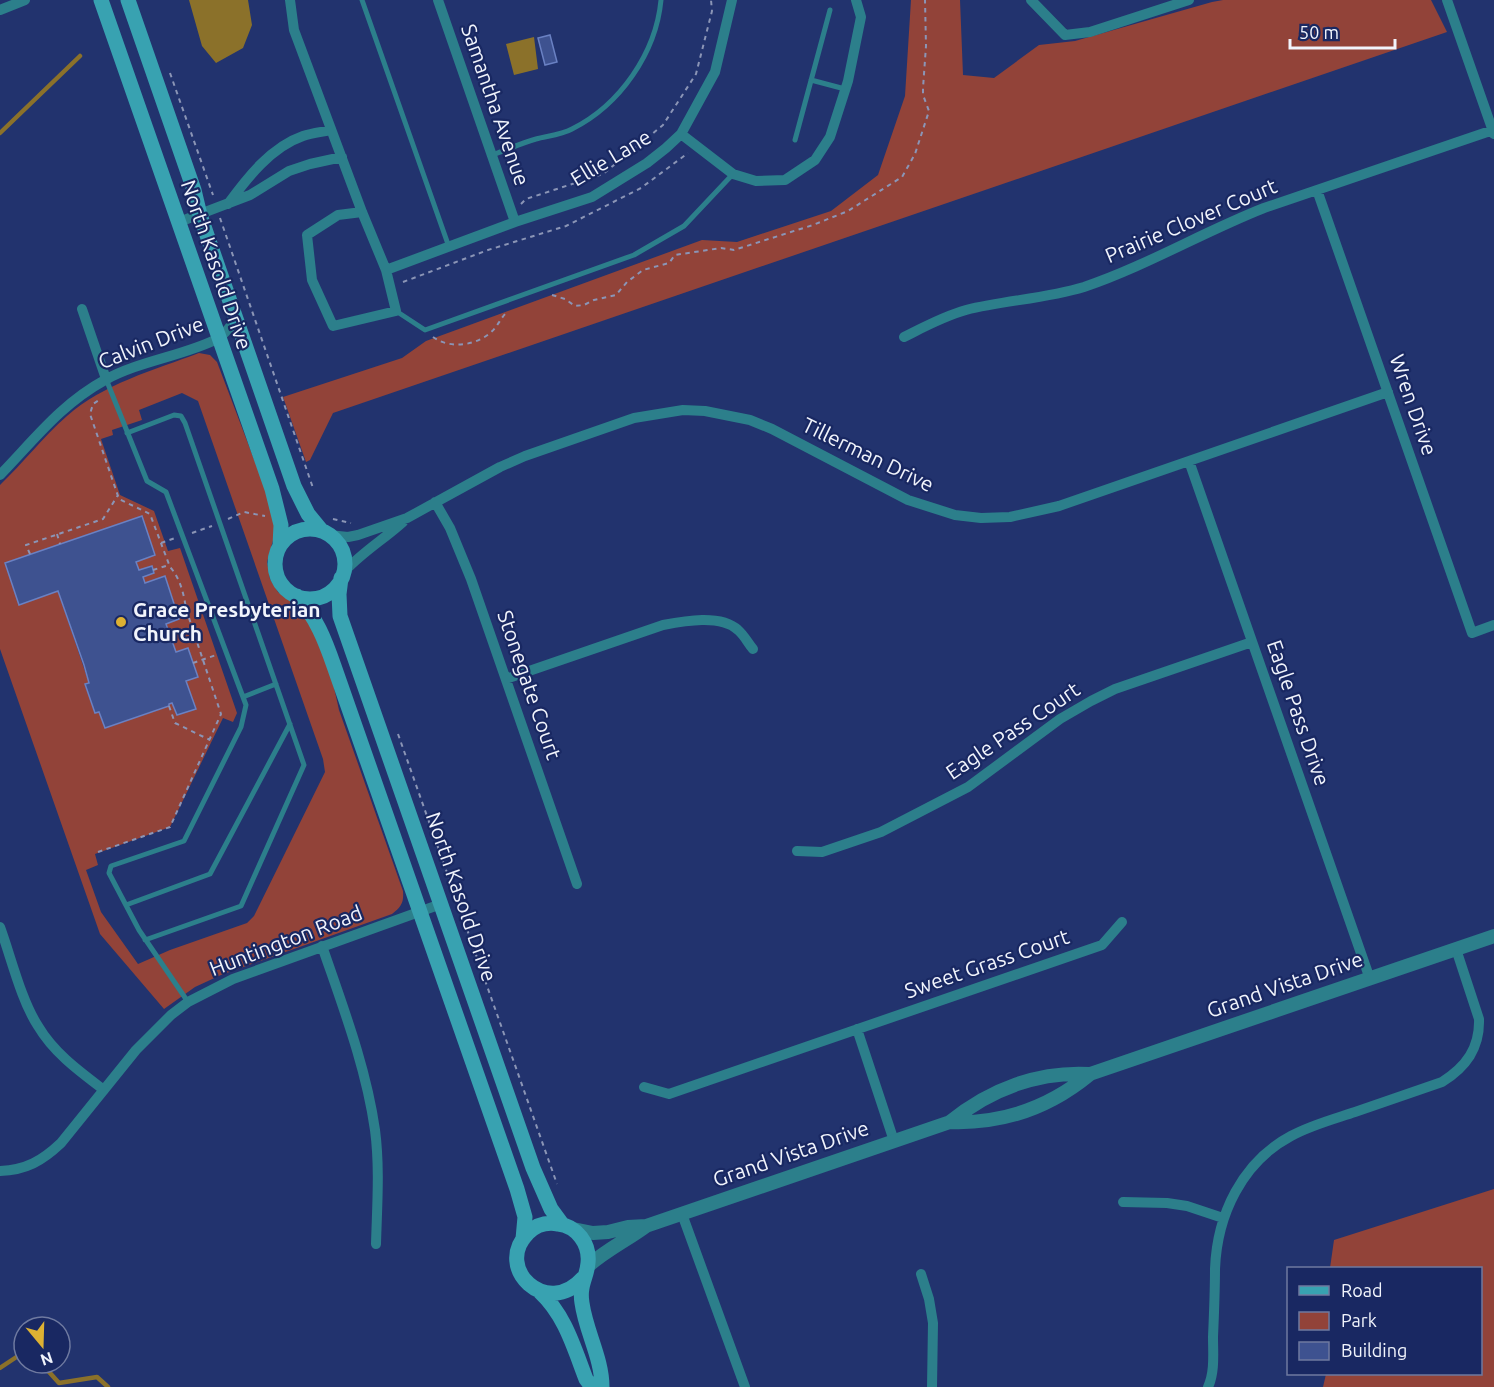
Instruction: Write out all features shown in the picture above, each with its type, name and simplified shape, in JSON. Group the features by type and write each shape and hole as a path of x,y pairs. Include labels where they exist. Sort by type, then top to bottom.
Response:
{"main road":[{"name":"North Kasold Drive","path":"101,0 279,511 280,545"},
{"name":"North Kasold Drive","path":"128,0 294,486 309,514 326,533"},
{"path":"315,529 326,533 337,542 343,551 345,562 342,576 332,591 323,596 312,598 297,596 285,588 277,577 275,558 280,545 291,534 299,530 315,529"},
{"name":"North Kasold Drive","path":"342,576 339,594 340,616 536,1177 551,1209 568,1227"},
{"name":"North Kasold Drive","path":"297,596 311,612 327,647 523,1206 524,1239"},
{"path":"592,1387 586,1379 562,1319 540,1292 525,1281 519,1269 518,1251 528,1233 540,1225 548,1223 568,1227 586,1245 582,1302 602,1373 602,1387"},
{"path":"540,1292 549,1294 568,1291 585,1272"}],"street":[{"path":"0,10 25,0"},
{"path":"290,0 294,30 386,270 396,311 333,326 312,280 307,235 338,215 362,212"},
{"name":"Samantha Avenue","path":"438,0 514,218"},
{"name":"Ellie Lane","path":"386,270 449,247 514,218 592,197 647,163 681,134 716,72 732,0"},
{"path":"681,134 733,174 756,181 785,180 815,160 830,137 845,89 861,17 856,0"},
{"path":"1031,0 1065,35 1090,32 1189,0"},
{"path":"1447,0 1493,132"},
{"path":"221,207 277,150 303,136 331,130"},
{"name":"Prairie Clover Court","path":"904,337 935,321 967,310 1049,296 1111,278 1230,222 1317,190 1493,132"},
{"path":"179,222 250,195 290,171 342,157"},
{"name":"Wren Drive","path":"1317,190 1472,633 1494,625"},
{"path":"82,309 108,384"},
{"name":"Calvin Drive","path":"0,475 64,407 108,384 219,338 236,319"},
{"name":"Tillerman Drive","path":"326,533 348,537 358,535 407,518 473,481 525,456 634,418 683,410 724,414 750,420 908,500 955,515 1010,518 1033,513 1189,461 1388,392"},
{"name":"Eagle Pass Drive","path":"1189,461 1370,979"},
{"name":"Stonegate Court","path":"435,502 450,528 468,570 578,884"},
{"name":"Tillerman Drive","path":"342,576 362,554 389,535 407,518"},
{"path":"506,679 663,625 684,621 705,620 725,623 738,629 753,649"},
{"name":"Eagle Pass Court","path":"797,851 822,852 891,827 968,787 1060,719 1091,701 1115,689 1252,642"},
{"name":"Huntington Road","path":"0,1172 31,1166 46,1157 61,1143 152,1032 188,1002 233,978 441,904"},
{"name":"Sweet Grass Court","path":"644,1087 669,1094 1102,945 1122,922"},
{"path":"0,927 37,1025 69,1063 104,1090"},
{"name":"Grand Vista Drive","path":"568,1227 593,1233 646,1226 951,1122 969,1123 1026,1113 1077,1085 1090,1074 1494,936"},
{"path":"322,946 358,1049 370,1100 375,1132 378,1182 376,1244"},
{"path":"1208,1387 1212,1365 1216,1245 1223,1218 1244,1179 1256,1163 1282,1142 1312,1126 1442,1082 1469,1060 1476,1045 1479,1018 1456,949"},
{"path":"857,1029 894,1141"},
{"name":"Grand Vista Drive","path":"951,1122 964,1111 1016,1083 1072,1073 1090,1074"},
{"path":"1123,1202 1187,1206 1223,1218"},
{"path":"682,1214 745,1387"},
{"name":"Grand Vista Drive","path":"585,1272 600,1255 646,1226"},
{"path":"921,1274 933,1323 932,1387"}],"lane":[{"path":"362,0 449,247"},
{"path":"492,155 534,139 570,130 597,113 618,94 624,88 655,32 661,0"},
{"path":"795,140 830,10"},
{"path":"811,80 845,89"},
{"path":"396,311 425,330 430,329 634,255 684,226 733,174"},
{"path":"108,384 147,481 166,492 246,705 241,727 184,841 111,866 109,873 145,940 188,1002"},
{"path":"127,433 174,415 181,416 304,765 241,906 145,940"},
{"path":"243,697 276,684"},
{"path":"126,905 210,874 290,724"}],"path":[{"path":"514,218 526,199 603,174 663,125 696,75 712,11 711,0"},
{"path":"543,298 552,295 565,299 574,306 607,299 616,295 627,282 643,270 669,263 675,255 722,248 734,250 813,225 848,211 902,177 915,154 929,111 923,95 926,0"},
{"path":"167,65 214,196 221,207 313,488"},
{"path":"430,329 434,338 448,345 469,343 489,334 507,312 516,308"},
{"path":"98,852 170,827 221,714 176,573 170,565 150,514 119,499 90,414 93,404 108,384"},
{"path":"30,554 26,545 103,519 118,495"},
{"path":"328,516 340,522 357,523"},
{"path":"57,534 60,544"},
{"path":"153,570 170,565"},
{"path":"193,663 226,652"},
{"path":"169,706 175,723 210,740"},
{"path":"396,730 560,1192"}],"green space":[{"path":"911,0 960,0 963,75 994,78 1039,45 1075,41 1223,0 1431,0 1447,32 333,413 310,460 306,462 283,397 402,358 426,341 702,240 737,242 831,211 878,175 905,96"},
{"path":"199,353 210,355 217,362 263,483 275,523 275,533 267,562 270,579 278,592 305,612 331,674 339,710 403,891 403,899 398,909 392,914 221,975 195,987 164,1009 100,934 0,649 0,485 58,424 96,395 147,372","holes":["182,393 198,401 323,759 325,772 254,916 247,923 170,950 138,964 101,912 86,870 98,865 95,854 170,827 223,718 233,722 237,713 180,548 168,551 154,511 120,495 101,439 113,435 112,430 142,420 139,410","142,516 155,555 136,562 139,570 152,566 154,573 143,577 145,583 165,576 179,619 166,624 176,652 198,677 186,681 195,709 177,715 172,703 105,728 99,712 95,713 85,685 89,683 58,591 19,604 5,563"]},
{"path":"1494,1189 1494,1387 1323,1387 1326,1375 1482,1375 1482,1267 1330,1267 1334,1240"}],"shaded area":[{"path":"189,0 248,0 252,25 243,48 216,63 202,46"},
{"path":"534,37 538,69 514,75 506,44"}],"building":[{"path":"550,35 557,62 545,65 538,38"},
{"name":"Grace Presbyterian Church","path":"142,516 155,555 136,562 139,570 152,566 154,573 143,577 145,583 165,576 179,619 166,624 176,652 188,648 198,677 186,681 196,709 177,715 172,703 105,728 99,712 95,713 85,684 89,683 84,665 58,591 19,605 5,563"}],"waterway":[{"path":"0,133 80,56"},
{"path":"0,1368 12,1360"},
{"path":"52,1375 59,1383 97,1377 108,1387"}],"place":[{"name":"Grace Presbyterian Church","path":"121,622"}]}
